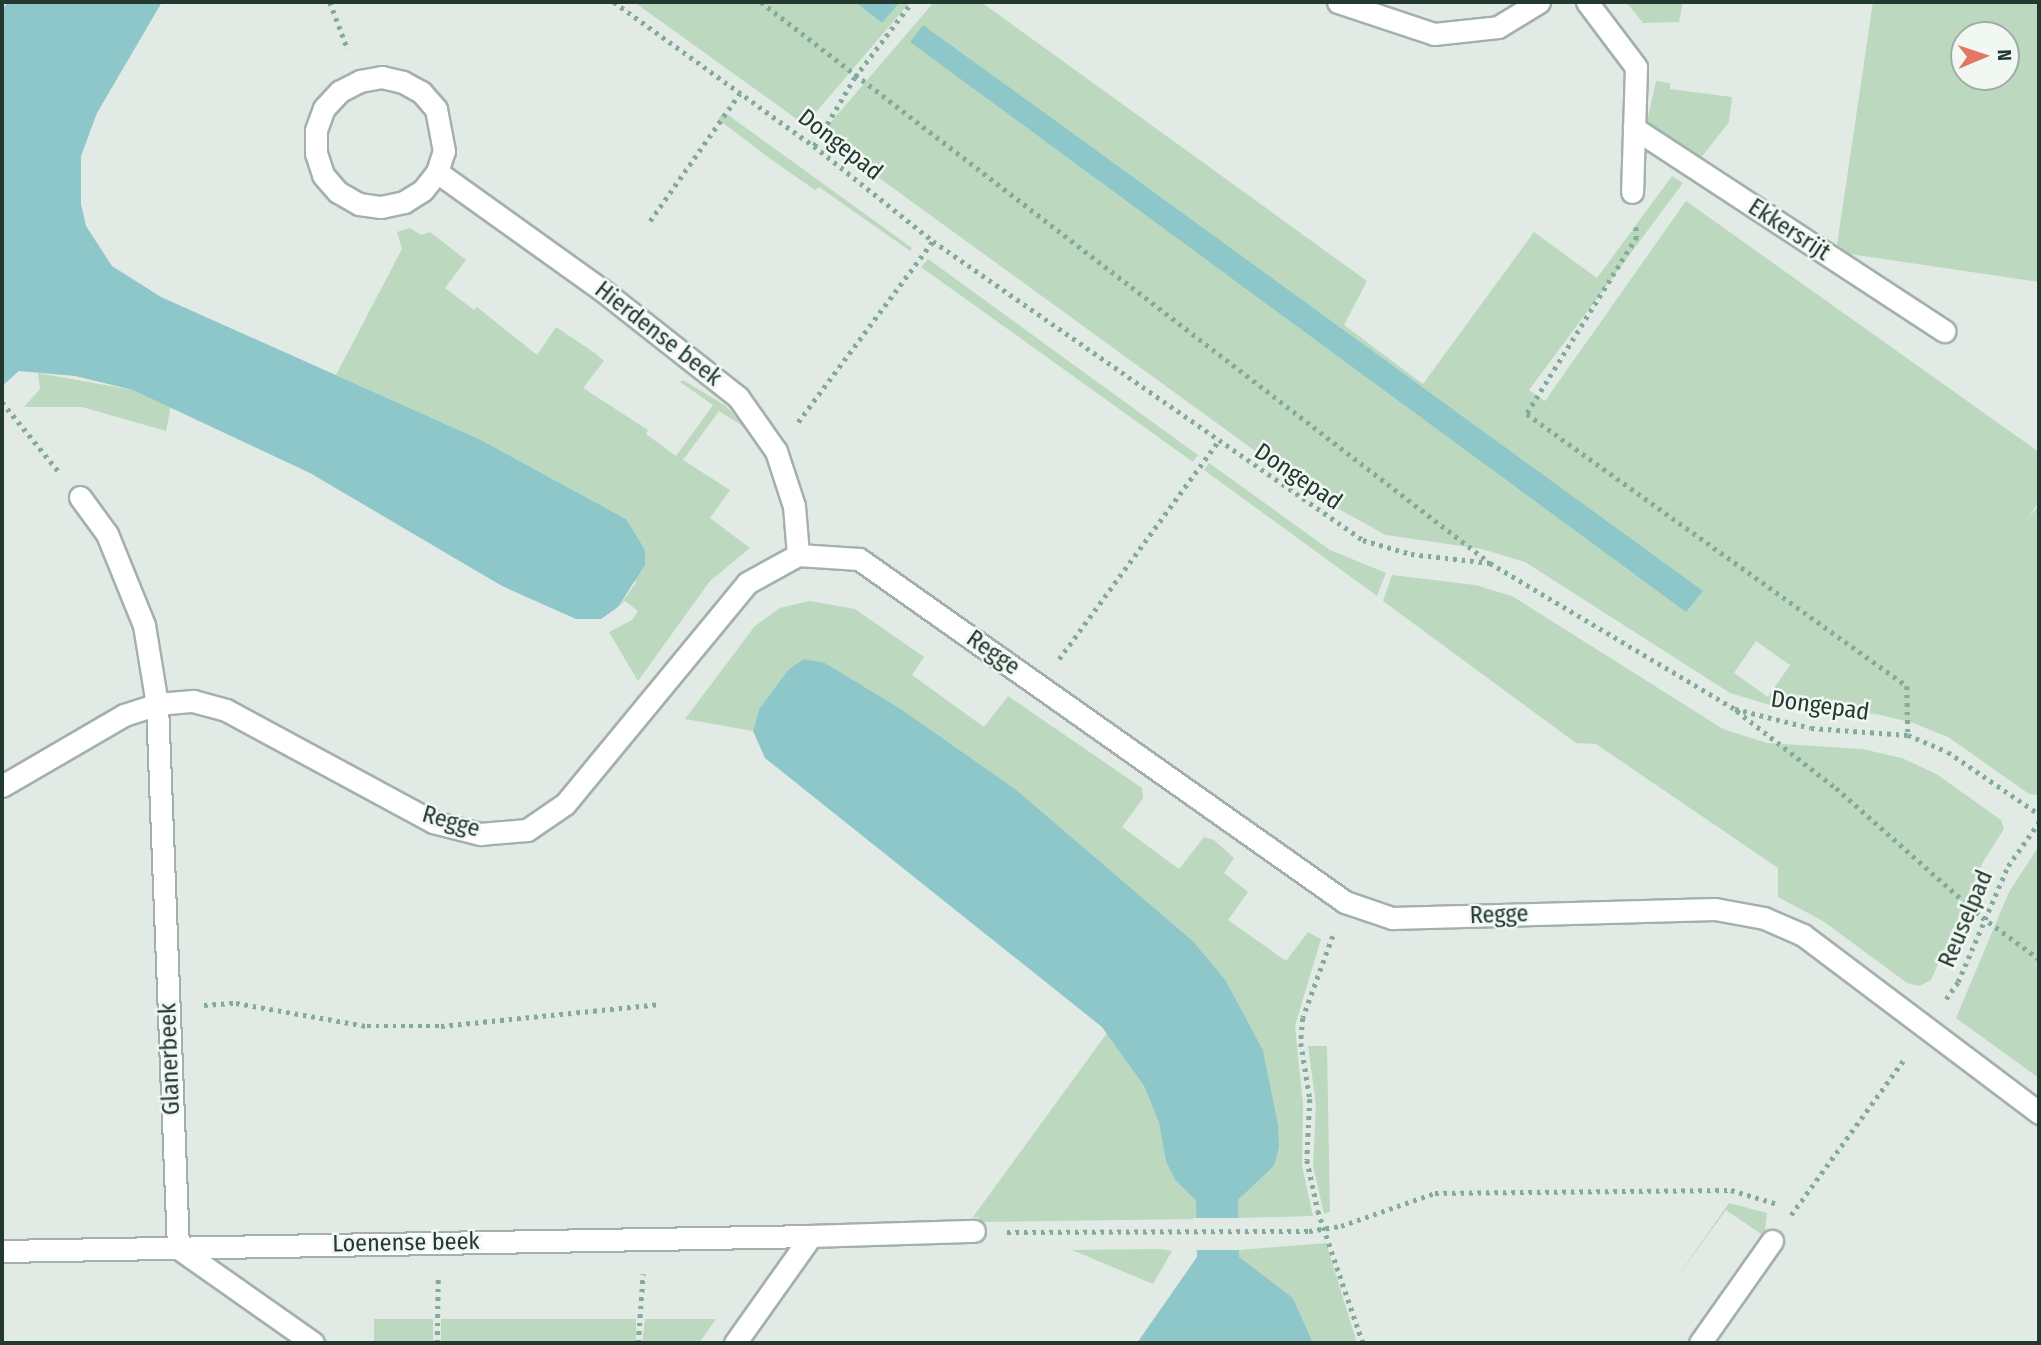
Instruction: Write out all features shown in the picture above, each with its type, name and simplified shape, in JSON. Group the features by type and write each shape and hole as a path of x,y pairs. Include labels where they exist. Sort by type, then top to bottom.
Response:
{"street":[{"path":"1338,2 1434,34 1498,27 1539,2"},
{"path":"1587,2 1636,67 1632,192"},
{"path":"382,77 403,82 421,92 436,109 444,151 437,172 423,190 404,202 381,207 359,204 338,192 323,175 316,153 316,130 324,108 340,91 360,80 382,77"},
{"name":"Ekkersrijt","path":"1634,128 1944,331"},
{"name":"Hierdense beek","path":"437,172 602,290 738,397 776,451 793,506 798,555"},
{"name":"Glanerbeek","path":"80,497 107,534 144,625 157,705 178,1248"},
{"name":"Regge","path":"2,786 94,729 157,705 192,701 226,710 433,822 480,834 527,830 565,804 747,583 798,555 859,559 1345,902 1392,918 1715,909 1764,918 1804,935 2039,1113"},
{"name":"Loenense beek","path":"2,1251 974,1231"},
{"path":"735,1343 811,1236"},
{"path":"1700,1343 1772,1241"},
{"path":"178,1248 313,1343"}],"path":[{"path":"330,2 360,80"},
{"name":"Dongepad","path":"614,2 814,146 933,241 1218,442 1363,540 1411,554 1490,563 1735,709 1811,728 1908,735 1948,752 2039,814"},
{"path":"761,2 855,77 1490,563"},
{"path":"814,146 855,77 912,2"},
{"path":"650,221 740,93"},
{"path":"1632,192 1637,237 1527,414 1907,686 1908,735"},
{"path":"776,451 933,241"},
{"path":"2,402 80,497"},
{"path":"1040,685 1218,442"},
{"path":"1735,709 1836,788 1982,917 2039,959"},
{"name":"Reuselpad","path":"1772,1241 1958,982 1982,917 2008,866 2039,822"},
{"path":"1345,902 1310,995 1301,1043 1310,1099 1307,1160 1318,1211 1327,1228 1363,1343"},
{"path":"168,1007 236,1003 367,1026 441,1027 661,1004"},
{"path":"974,1231 1180,1234 1327,1228 1405,1201 1448,1193 1731,1190 1794,1212"},
{"path":"638,1343 643,1239"},
{"path":"437,1243 437,1343"}],"green space":[{"path":"634,2 855,2 882,23 895,2 910,2 805,125"},
{"path":"934,2 981,2 1367,281 1344,325 1423,384 1534,232 1597,278 1672,176 1683,183 1529,390 1545,401 1686,201 2039,452 2039,502 2026,521 2039,505 2039,795 2029,794 1948,737 1913,723 1877,714 1777,707 1730,693 1525,562 1482,549 1386,535 1324,501 820,135","holes":["1756,641 1790,665 1768,697 1734,673"]},
{"path":"1626,2 1683,2 1679,22 1643,23"},
{"path":"1873,2 2039,2 2039,282 1836,252"},
{"path":"1656,81 1670,83 1670,89 1732,97 1729,122 1697,163 1646,126"},
{"path":"724,112 912,248 910,251 819,187 815,190 772,160 718,119"},
{"path":"410,228 421,235 430,232 466,260 445,288 474,310 477,307 537,355 556,327 595,353 604,361 583,388 648,430 646,434 676,456 713,405 680,382 683,380 726,406 746,428 719,411 683,460 730,490 710,518 750,548 710,581 638,681 609,632 632,620 638,611 625,601 618,607 636,583 626,519 479,439 336,375 402,249 397,232"},
{"path":"928,259 1198,455 1193,462 921,267"},
{"path":"38,373 133,390 171,405 166,431 82,407 24,407 40,389"},
{"path":"1209,463 1330,550 1386,573 1377,596 1204,470"},
{"path":"1392,575 1475,585 1512,596 1723,729 1767,743 1862,749 1902,758 1938,775 2001,820 2004,829 1983,862 1931,980 1919,986 1907,983 1823,921 1778,897 1778,868 1596,744 1576,743 1383,601"},
{"path":"810,601 855,609 924,657 912,675 984,727 1008,696 1142,788 1143,798 1122,827 1179,869 1204,837 1214,840 1234,858 1224,873 1248,892 1228,920 1286,961 1308,932 1321,939 1295,1026 1303,1104 1302,1166 1313,1216 1238,1218 1238,1200 1274,1166 1278,1124 1263,1050 1226,981 1193,941 1015,789 825,663 788,670 759,709 753,731 685,719 755,626 780,608"},
{"path":"2039,846 2039,1078 1956,1018 2009,892"},
{"path":"1107,1033 1144,1086 1159,1123 1166,1162 1175,1180 1196,1201 1197,1219 979,1222 979,1217 973,1217"},
{"path":"1308,1046 1327,1046 1330,1212 1324,1214 1313,1166 1316,1105"},
{"path":"1729,1203 1767,1213 1765,1230 1761,1234 1726,1210 1673,1283"},
{"path":"1326,1243 1357,1343 1313,1343 1293,1298 1239,1258 1239,1250"},
{"path":"1072,1250 1172,1251 1153,1284"},
{"path":"374,1319 433,1319 433,1343 374,1343"},
{"path":"441,1319 636,1319 636,1343 441,1343"},
{"path":"645,1319 716,1319 699,1343 642,1343"}],"water":[{"path":"8,2 162,2 97,113 81,156 81,204 86,226 112,266 161,297 479,439 626,519 645,550 645,565 618,607 601,619 576,619 502,586 310,473 133,390 75,376 19,371 2,386 2,10"},
{"path":"855,2 895,2 898,4 882,23"},
{"path":"923,25 1703,591 1686,612 910,42"},
{"path":"804,659 825,663 902,710 1015,789 1193,941 1226,981 1263,1050 1278,1124 1279,1147 1274,1166 1238,1200 1239,1257 1293,1298 1313,1343 1137,1343 1197,1257 1196,1201 1175,1180 1166,1162 1159,1123 1144,1086 1102,1027 765,758 753,731 759,709 788,670"}],"pier":[{"path":"1193,1218 1242,1218 1242,1250 1193,1250"}]}
